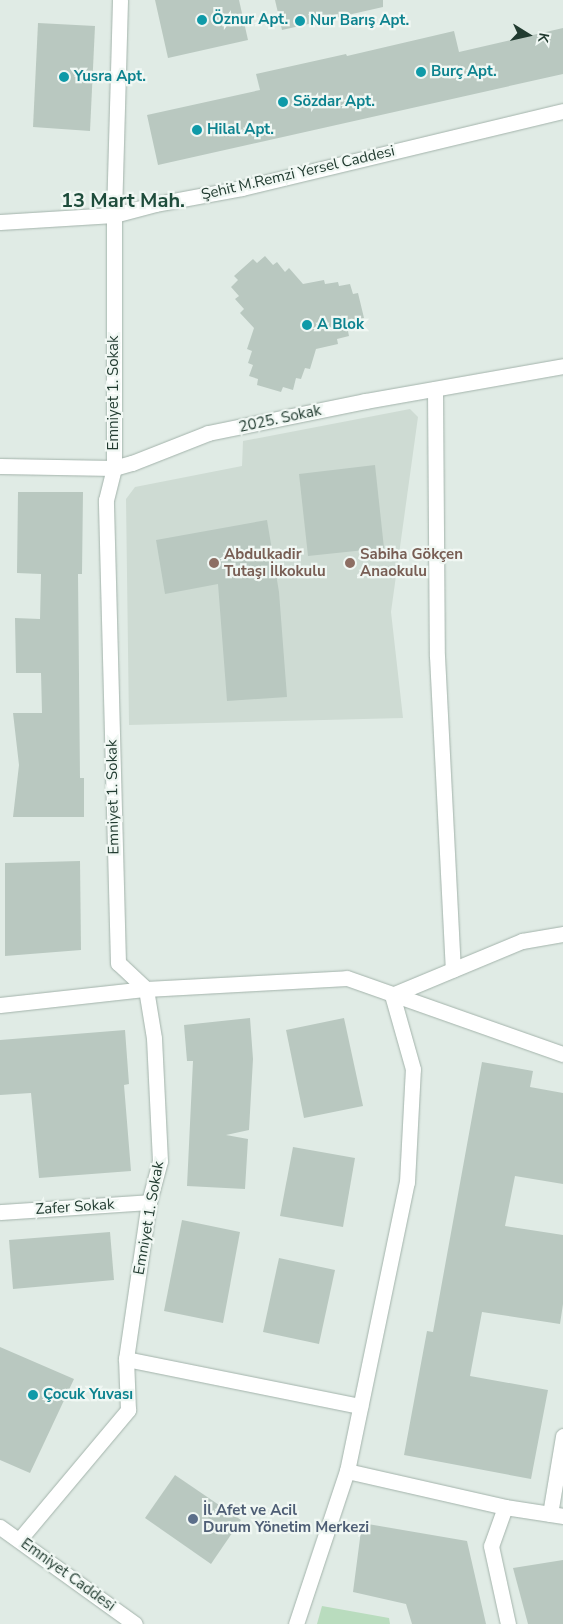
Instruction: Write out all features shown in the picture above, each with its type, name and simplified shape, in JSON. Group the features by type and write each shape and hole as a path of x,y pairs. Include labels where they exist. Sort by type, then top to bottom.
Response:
{"street":[{"name":"Emniyet 1. Sokak","path":"19,1540 128,1410 126,1359 149,1202 160,1161 154,1038 146,989 118,963 106,500 114,468 114,214 120,0"},
{"name":"Şehit M.Remzi Yersel Caddesi","path":"0,222 114,214 242,188 563,111"},
{"name":"2025. Sokak","path":"0,466 114,468 132,463 208,433 563,366"},
{"path":"435,389 437,656 453,970"},
{"path":"392,995 522,942 563,934"},
{"path":"0,1005 146,989 347,978 563,1054"},
{"path":"296,1624 347,1470 407,1182 413,1069 392,995"},
{"name":"Zafer Sokak","path":"0,1212 149,1202"},
{"path":"126,1359 360,1406"},
{"path":"347,1470 505,1508 556,1515 563,1436"},
{"path":"505,1508 491,1546 508,1624"},
{"name":"Emniyet Caddesi","path":"0,1527 135,1624"}],"shaded area":[{"name":"Abdulkadir Tutaşı İlkokulu","path":"410,409 418,417 391,612 403,718 129,725 126,499 135,487 242,466 243,441"}],"green space":[{"path":"322,1606 389,1618 390,1624 317,1624"}],"building":[{"name":"Öznur Apt.","path":"155,0 239,0 248,40 168,58"},
{"name":"Nur Barış Apt.","path":"275,0 383,0 383,7 282,30"},
{"name":"Yusra Apt.","path":"38,23 95,26 90,131 33,127"},
{"path":"563,28 563,74 158,165 147,115 260,90 256,74 346,54 347,56 454,31 459,52"},
{"name":"A Blok","path":"265,256 273,265 277,262 285,272 289,268 303,284 324,280 325,284 338,282 339,286 350,284 353,294 358,293 364,318 358,319 360,329 348,331 349,336 337,339 338,344 316,349 310,369 305,368 301,379 296,378 293,390 283,387 281,392 257,385 258,379 249,376 253,365 248,363 252,351 247,349 254,328 240,313 244,309 235,299 239,296 231,287 238,280 234,276 253,259 257,263"},
{"path":"375,465 384,548 308,556 299,474"},
{"path":"18,492 83,492 82,574 78,574 80,778 84,778 84,817 13,817 19,765 13,713 42,713 41,673 16,673 15,618 40,619 41,574 17,573"},
{"path":"267,520 279,592 287,697 227,701 218,584 165,594 156,540"},
{"path":"80,861 81,950 5,956 5,863"},
{"path":"250,1018 253,1059 249,1130 226,1135 248,1139 245,1189 187,1186 193,1061 187,1061 184,1025"},
{"path":"344,1018 363,1106 304,1118 286,1030"},
{"path":"125,1030 129,1084 124,1085 131,1171 39,1178 31,1093 0,1095 0,1040"},
{"path":"482,1062 533,1071 530,1087 563,1093 563,1184 515,1176 505,1226 563,1235 563,1304 560,1324 482,1312 470,1376 548,1390 531,1479 404,1455 427,1331 433,1332"},
{"path":"293,1147 355,1158 343,1227 280,1216"},
{"path":"182,1220 240,1232 223,1323 164,1311"},
{"path":"110,1232 114,1280 13,1289 9,1240"},
{"path":"279,1258 335,1270 319,1344 263,1332"},
{"name":"Çocuk Yuvası","path":"0,1347 74,1379 30,1473 0,1460"},
{"name":"İl Afet ve Acil Durum Yönetim Merkezi","path":"175,1475 241,1520 211,1564 145,1518"},
{"path":"362,1523 467,1541 486,1624 412,1624 406,1604 353,1592"},
{"path":"563,1560 563,1624 528,1624 513,1568"}],"place":[{"name":"Öznur Apt.","path":"202,20"},
{"name":"Nur Barış Apt.","path":"300,21"},
{"name":"Burç Apt.","path":"421,72"},
{"name":"Yusra Apt.","path":"64,77"},
{"name":"Sözdar Apt.","path":"283,102"},
{"name":"Hilal Apt.","path":"197,130"},
{"name":"A Blok","path":"307,325"},
{"name":"Abdulkadir Tutaşı İlkokulu","path":"214,563"},
{"name":"Sabiha Gökçen Anaokulu","path":"350,563"},
{"name":"Çocuk Yuvası","path":"33,1395"},
{"name":"İl Afet ve Acil Durum Yönetim Merkezi","path":"193,1519"}],"district":[{"name":"13 Mart Mah.","path":"123,200"}]}
